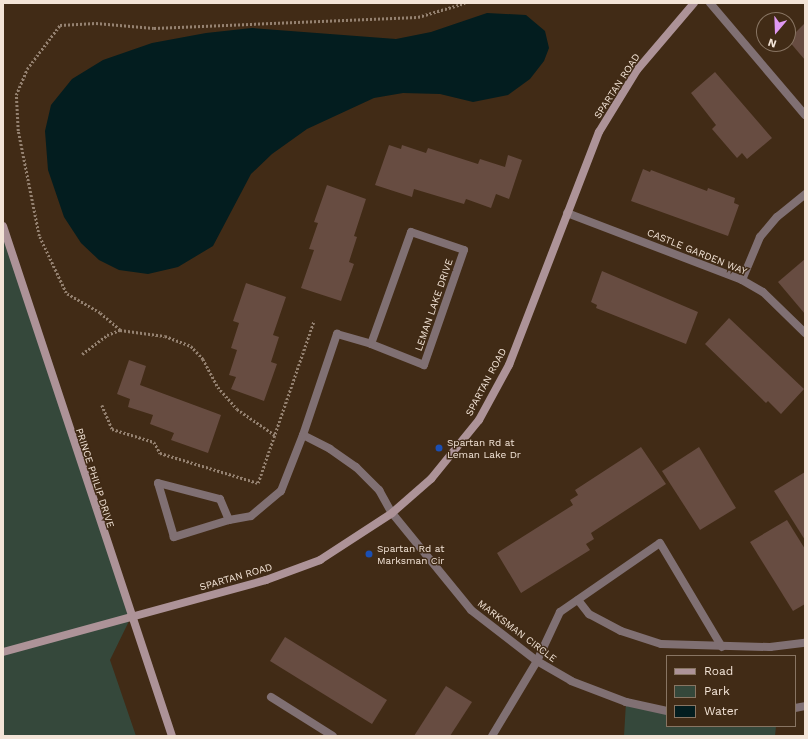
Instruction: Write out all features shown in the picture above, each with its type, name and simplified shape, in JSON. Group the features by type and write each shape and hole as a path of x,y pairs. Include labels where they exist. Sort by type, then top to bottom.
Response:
{"street":[{"name":"SPARTAN ROAD","path":"3,652 266,580 320,560 392,513 431,479 479,420 509,365 599,132 637,70 694,3"},
{"path":"710,3 805,115"},
{"path":"742,280 760,237 777,217 805,194"},
{"name":"CASTLE GARDEN WAY","path":"567,212 742,280 763,292 805,333"},
{"name":"PRINCE PHILIP DRIVE","path":"3,226 131,617 172,736"},
{"name":"LEMAN LAKE DRIVE","path":"229,520 220,499 158,483 174,537 229,520 251,516 281,490 303,435 337,334 371,344 424,365 464,250 411,232 371,344"},
{"path":"303,435 330,449 356,467 379,490 392,513"},
{"name":"MARKSMAN CIRCLE","path":"392,513 471,610 537,661 571,681 619,700 666,711"},
{"path":"492,736 537,661 560,612 660,543 722,647"},
{"path":"578,600 589,614 621,632 661,644 770,648 805,643"},
{"path":"271,697 333,736"}],"path":[{"path":"120,330 100,313 66,293 39,236 18,131 16,96 27,69 60,25 96,23 154,28 418,18 465,3"},
{"path":"102,405 112,429 154,442 160,453 258,483 314,320"},
{"path":"82,354 107,335 120,330 165,336 191,346 202,359 218,387 237,409 275,435"}],"green space":[{"path":"3,227 131,617 110,660 136,736 3,736"},
{"path":"626,702 666,711 666,727 776,727 775,736 624,736"}],"water":[{"path":"487,13 526,15 545,31 549,48 544,61 530,79 508,95 473,102 440,94 403,93 374,98 307,129 272,154 251,174 213,246 178,267 148,274 119,270 99,260 81,243 64,217 48,170 45,131 51,105 72,79 103,60 152,43 206,33 252,28 396,39 431,32"}],"building":[{"path":"805,23 805,60 796,49 796,32"},
{"path":"715,72 772,138 747,159 742,153 737,158 712,129 716,125 691,93"},
{"path":"389,145 401,149 402,145 426,153 428,148 478,164 480,159 505,167 508,155 522,160 509,199 496,194 491,208 466,199 464,204 414,189 412,197 375,185"},
{"path":"643,169 650,172 651,170 707,191 708,188 735,198 734,203 739,205 728,236 631,201"},
{"path":"327,185 366,199 354,236 357,237 349,262 354,264 341,301 301,288 314,250 309,249 318,223 314,222"},
{"path":"805,259 805,314 778,282"},
{"path":"602,271 698,312 686,344 596,308 597,305 591,302"},
{"path":"246,283 286,297 273,335 279,337 271,362 277,364 264,401 231,389 236,377 229,375 237,350 231,348 239,323 233,321"},
{"path":"729,318 804,389 781,414 768,401 766,403 705,344"},
{"path":"129,360 146,366 140,385 221,415 208,453 171,440 174,433 150,424 153,415 128,407 130,399 117,394"},
{"path":"641,447 666,484 591,533 594,539 586,544 590,550 521,593 497,553 573,505 570,500 578,495 575,490"},
{"path":"699,447 736,508 700,530 662,471"},
{"path":"805,472 805,540 774,491"},
{"path":"787,520 805,549 805,604 793,611 750,542"},
{"path":"285,637 387,700 372,724 270,661"},
{"path":"446,686 472,702 450,736 414,736"}],"place":[{"name":"Spartan Rd at Leman Lake Dr","path":"439,448"},
{"name":"Spartan Rd at Marksman Cir","path":"369,554"}]}
